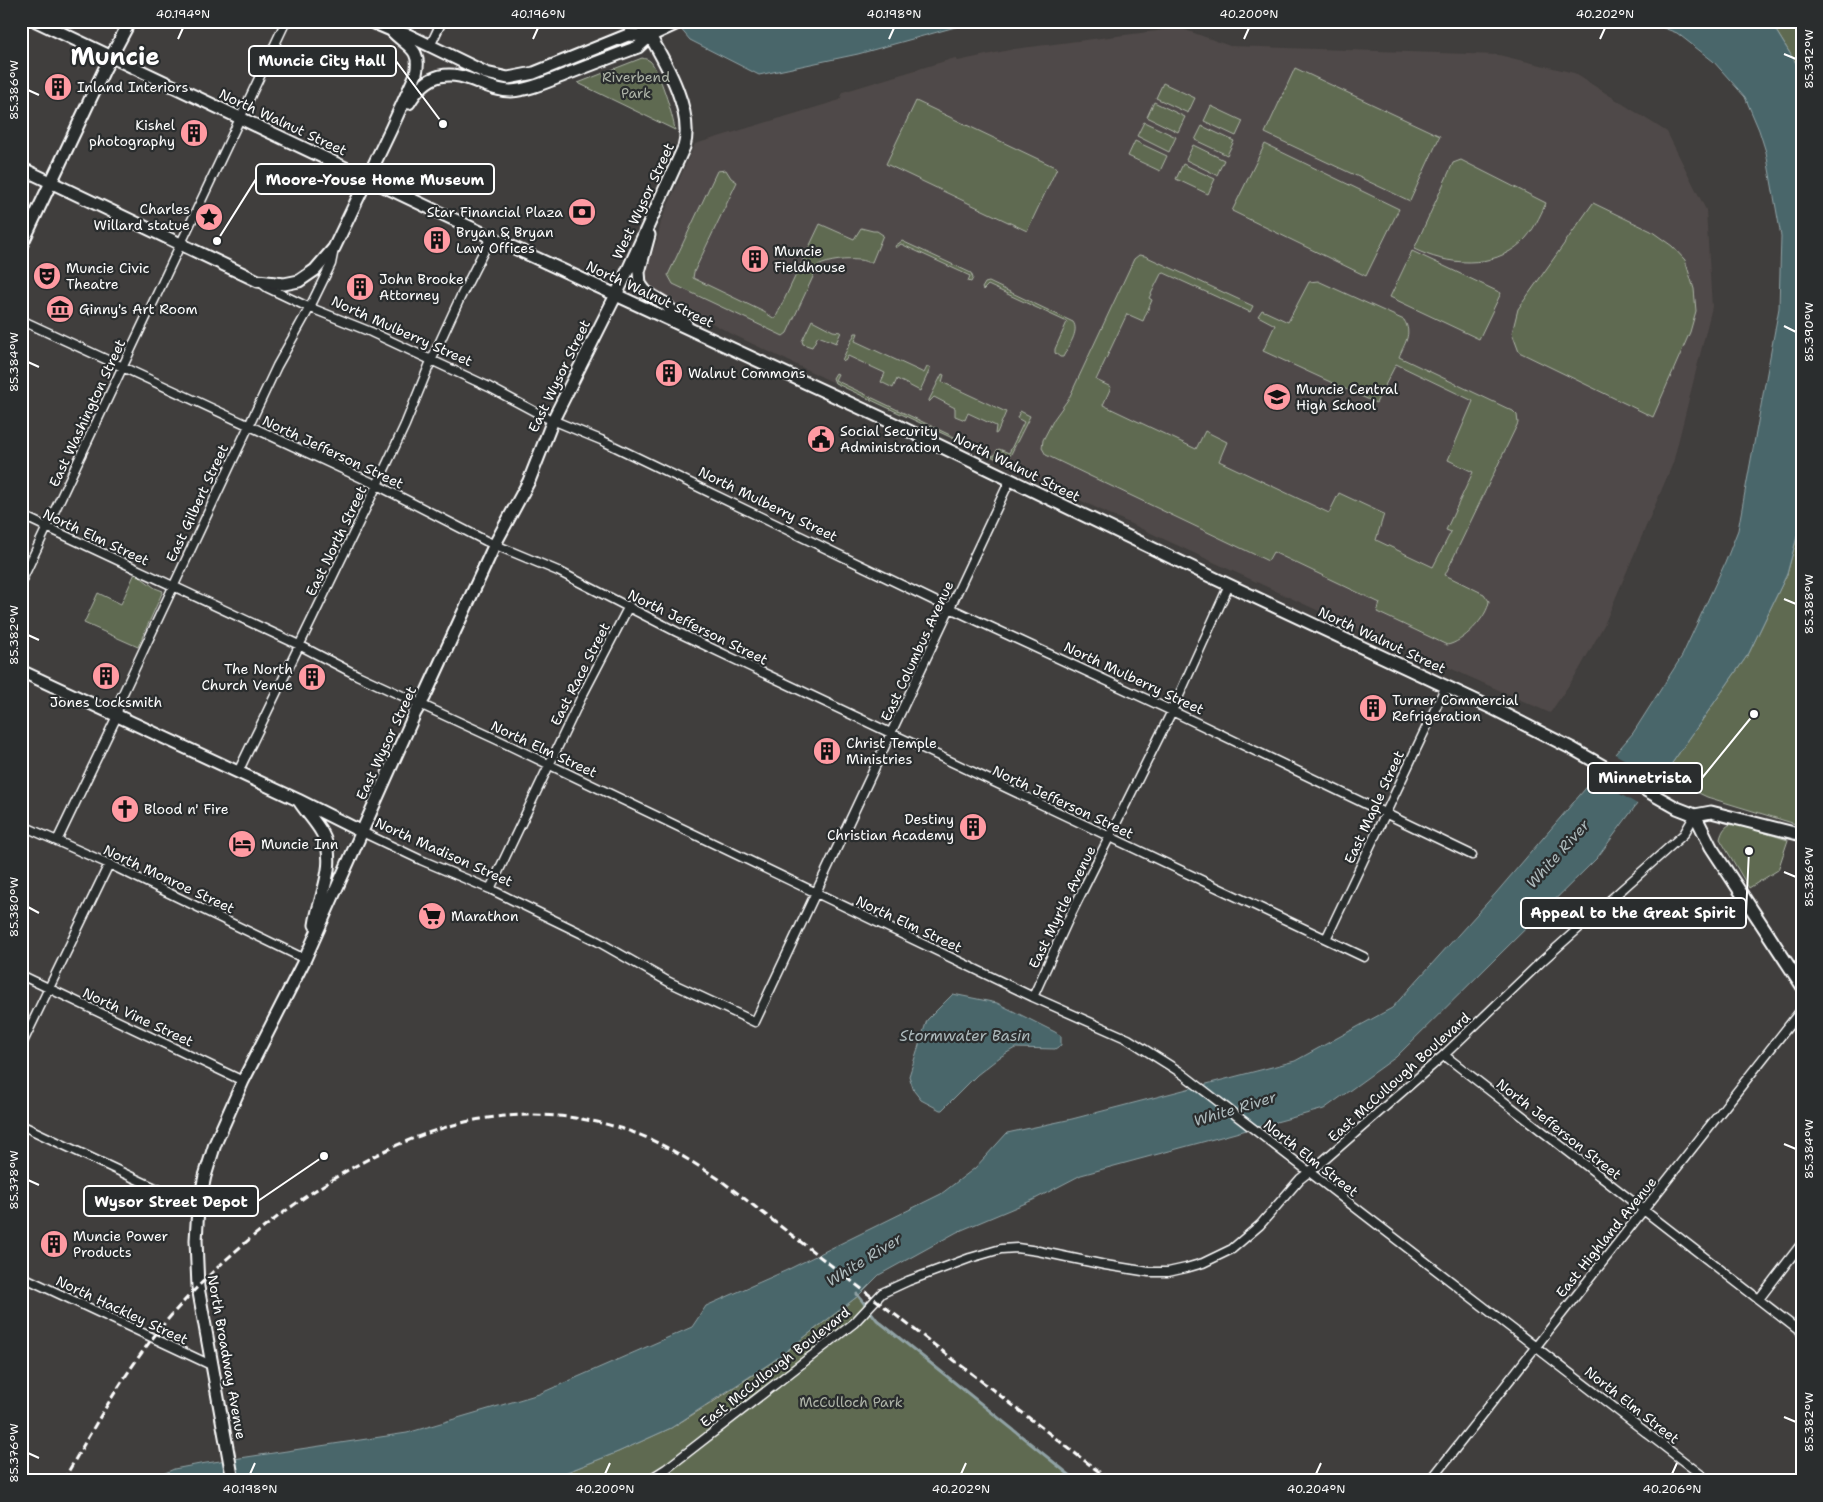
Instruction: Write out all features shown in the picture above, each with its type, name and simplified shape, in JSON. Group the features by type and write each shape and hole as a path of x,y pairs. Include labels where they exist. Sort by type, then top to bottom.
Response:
{"main road":[{"name":"North Walnut Street","path":"36,21 491,238 1446,686 1573,749 1677,808 1695,815 1711,812 1802,835"},
{"path":"21,246 130,21"},
{"path":"370,21 408,35 486,73 508,78 534,73 628,35 650,36"},
{"path":"391,129 402,117 421,86 439,76 454,75 493,89 519,90 532,87 638,47 650,36 682,21"},
{"path":"391,30 418,55 416,74 391,129"},
{"name":"West Wysor Street","path":"616,295 684,147 688,130 678,95 663,58 650,36"},
{"name":"East Gilbert Street","path":"334,248 391,129"},
{"name":"North Mulberry Street","path":"21,168 258,281"},
{"path":"652,216 639,272 640,284 646,292 664,303 694,332"},
{"path":"258,281 284,284 299,280 315,270 334,248"},
{"name":"East Wysor Street","path":"198,1208 215,1144 243,1081 305,959 494,544 529,481 553,420 616,295"},
{"name":"North Madison Street","path":"21,671 298,800 362,832"},
{"path":"298,800 323,834 328,851 327,878 317,914 313,939"},
{"path":"1695,815 1710,847 1802,986"},
{"name":"North Broadway Avenue","path":"198,1208 196,1240 198,1287 233,1481"}],"street":[{"name":"East Washington Street","path":"21,582 286,21"},
{"path":"430,46 442,21"},
{"path":"638,21 650,36"},
{"name":"East North Street","path":"238,772 377,485 460,298 491,238"},
{"name":"East Gilbert Street","path":"57,841 117,716 119,702 277,366 331,264 334,248"},
{"name":"North Mulberry Street","path":"258,281 268,288 371,332 489,387 553,420 602,440 951,609 1472,855"},
{"name":"North Jefferson Street","path":"21,320 377,485 494,544 558,571 677,632 1364,957"},
{"name":"East Columbus Avenue","path":"755,1022 951,609 1010,480"},
{"name":"North Elm Street","path":"21,515 299,645 420,705 550,765 1033,997 1128,1040 1180,1072 1709,1481"},
{"name":"East Myrtle Avenue","path":"1033,997 1069,918 1172,712 1229,585"},
{"name":"East Race Street","path":"490,889 581,698 629,606"},
{"name":"East Maple Street","path":"1326,939 1446,686"},
{"name":"East McCullough Boulevard","path":"647,1481 666,1469 854,1323 882,1293 970,1258 1001,1249 1017,1248 1149,1272 1168,1272 1218,1257 1232,1249 1246,1238 1292,1187 1444,1055 1542,961 1684,834 1695,815"},
{"name":"North Monroe Street","path":"21,825 109,864 305,959"},
{"name":"North Madison Street","path":"362,832 426,863 490,889 597,941 669,982 755,1022"},
{"path":"21,1046 109,864"},
{"name":"North Vine Street","path":"21,975 243,1081"},
{"name":"East Highland Avenue","path":"1430,1481 1802,1009"},
{"name":"North Jefferson Street","path":"1444,1055 1802,1333"},
{"path":"21,1125 198,1208"},
{"path":"1759,1298 1802,1243"},
{"name":"North Hackley Street","path":"21,1276 213,1366"},
{"path":"1437,1472 1447,1481"}],"shaded area":[{"name":"Muncie Central High School","path":"1180,28 1230,46 1499,55 1574,73 1667,132 1706,210 1712,307 1673,463 1604,625 1579,670 1550,713 1362,631 1032,478 1027,471 1005,460 996,460 732,334 657,293 649,285 647,266 657,241 661,221 695,144 840,100 843,92 955,58 958,61 1014,49"}],"green space":[{"path":"1768,21 1802,21 1802,73 1775,29"},
{"name":"Riverbend Park","path":"642,58 650,61 654,66 669,104 675,130 578,83"},
{"path":"1295,68 1440,136 1410,201 1265,133"},
{"path":"1163,83 1195,98 1188,113 1156,98"},
{"path":"916,101 1057,168 1027,231 886,164"},
{"path":"1154,102 1185,117 1178,132 1147,117"},
{"path":"1211,106 1243,121 1236,136 1204,121"},
{"path":"1144,122 1176,137 1169,152 1137,136"},
{"path":"1202,126 1234,141 1227,155 1195,140"},
{"path":"1135,141 1167,156 1160,171 1128,156"},
{"path":"1265,144 1399,209 1366,276 1232,211"},
{"path":"1193,145 1224,160 1217,175 1186,160"},
{"path":"1461,160 1546,203 1530,234 1510,251 1497,257 1483,261 1455,261 1441,259 1414,249 1453,163"},
{"path":"1183,164 1215,179 1208,194 1176,179"},
{"path":"726,170 731,178 737,182 694,272 693,278 775,319 820,224 854,239 861,228 877,231 883,235 872,262 843,260 828,262 818,266 787,333 783,336 673,284 668,275 717,171"},
{"path":"1593,203 1651,231 1672,246 1685,260 1694,289 1696,311 1690,332 1653,417 1519,352 1512,333 1518,309"},
{"path":"902,241 971,273 973,278 971,282 968,281 970,276 901,244 896,248 895,246"},
{"path":"1412,251 1501,293 1479,339 1390,297"},
{"path":"1139,255 1145,256 1253,306 1250,312 1162,272 1149,298 1152,300 1143,321 1127,314 1096,380 1111,387 1103,405 1196,449 1205,431 1227,442 1219,461 1329,513 1339,493 1384,514 1376,540 1433,567 1451,532 1446,530 1473,472 1448,460 1473,401 1396,364 1376,403 1263,351 1275,325 1258,316 1262,310 1288,322 1309,282 1318,281 1404,320 1407,325 1408,334 1399,357 1513,411 1517,415 1518,423 1445,575 1484,594 1489,601 1488,607 1479,621 1460,640 1447,645 1377,612 1380,603 1273,552 1268,561 1046,455 1042,448 1043,440 1054,419 1069,398 1134,259"},
{"path":"989,282 1073,322 1075,326 1074,334 1063,357 1055,353 1055,349 1067,322 988,285 983,290 982,288 985,283"},
{"path":"812,320 833,331 841,332 836,343 818,336 812,347 803,344 802,341"},
{"path":"855,333 858,333 855,341 924,373 927,367 929,367 930,369 920,391 897,379 893,388 881,382 885,373 848,356 845,361 842,360"},
{"path":"836,373 838,374 835,380 994,456 999,449 1009,453 1024,422 1017,418 1020,411 1030,416 1010,456 1004,459 995,458 835,383 833,378"},
{"path":"942,374 944,375 942,382 1006,412 997,433 995,434 996,426 968,413 965,420 955,416 955,408 934,397 929,402"},
{"path":"1802,518 1802,826 1707,797 1663,776 1749,653 1787,574"},
{"path":"135,573 155,588 163,591 138,647 84,623 98,593 121,604"},
{"path":"1733,823 1788,840 1778,870 1749,888 1720,839 1724,829"},
{"name":"McCulloch Park","path":"858,1296 877,1320 1077,1481 544,1481 618,1452 671,1428 772,1362"}],"water":[{"path":"674,21 977,21 858,54 759,75 690,40"},
{"name":"White River","path":"1645,21 1768,21 1802,73 1802,518 1787,574 1749,653 1663,776 1657,777 1597,858 1396,1057 1324,1109 1081,1175 1033,1200 957,1232 879,1275 858,1296 772,1362 671,1428 618,1452 544,1481 147,1481 174,1469 200,1464 407,1433 539,1394 692,1327 706,1306 785,1271 941,1194 975,1168 1007,1133 1072,1119 1295,1061 1392,1008 1496,893 1633,733 1682,656 1725,563 1738,530 1779,308 1781,236 1766,152 1745,97 1713,61 1677,33"},
{"name":"Stormwater Basin","path":"953,994 997,1003 1055,1032 1061,1036 1061,1045 1055,1049 1015,1048 977,1075 940,1110 921,1100 914,1091 909,1076 927,1020"}],"pier":[{"path":"1613,753 1659,779 1639,805 1592,778"}],"waterway":[{"path":"857,1294 877,1320 1077,1481"}],"railway":[{"path":"63,1481 112,1397 139,1356 169,1318 233,1254 270,1223 310,1194 352,1168 395,1146 438,1130 481,1119 515,1115 583,1119 630,1131 669,1149 707,1171 1111,1481"}],"place":[{"name":"Inland Interiors","path":"58,87"},
{"name":"Muncie City Hall","path":"443,124"},
{"name":"Kishel photography","path":"194,133"},
{"name":"Star Financial Plaza","path":"582,212"},
{"name":"Charles Willard statue","path":"209,217"},
{"name":"Bryan & Bryan Law Offices","path":"437,240"},
{"name":"Moore-Youse Home Museum","path":"217,241"},
{"name":"Muncie Fieldhouse","path":"755,259"},
{"name":"Muncie Civic Theatre","path":"47,276"},
{"name":"John Brooke Attorney","path":"360,287"},
{"name":"Ginny's Art Room","path":"60,309"},
{"name":"Walnut Commons","path":"669,373"},
{"name":"Muncie Central High School","path":"1277,397"},
{"name":"Social Security Administration","path":"821,439"},
{"name":"Jones Locksmith","path":"106,676"},
{"name":"The North Church Venue","path":"312,677"},
{"name":"Turner Commercial Refrigeration","path":"1373,708"},
{"name":"Minnetrista","path":"1754,714"},
{"name":"Christ Temple Ministries","path":"827,751"},
{"name":"Blood n' Fire","path":"125,809"},
{"name":"Destiny Christian Academy","path":"973,827"},
{"name":"Muncie Inn","path":"242,844"},
{"name":"Appeal to the Great Spirit","path":"1749,851"},
{"name":"Marathon","path":"432,916"},
{"name":"Wysor Street Depot","path":"324,1156"},
{"name":"Muncie Power Products","path":"54,1244"}],"district":[{"name":"Muncie","path":"115,57"}]}
